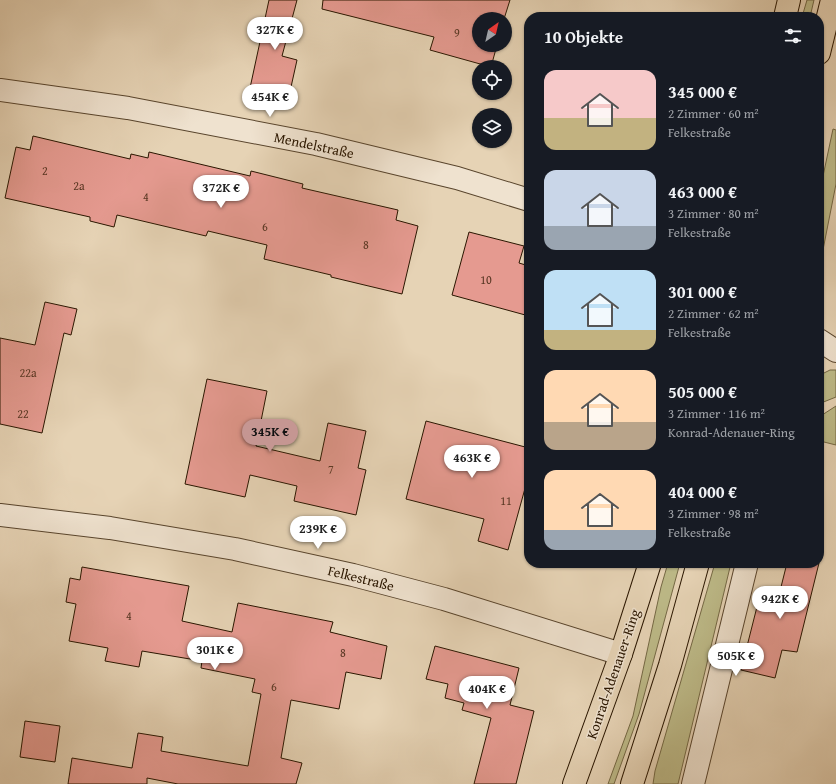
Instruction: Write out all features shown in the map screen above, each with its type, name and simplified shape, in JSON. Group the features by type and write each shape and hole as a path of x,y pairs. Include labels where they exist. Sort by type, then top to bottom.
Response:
{"main road":[{"path":"786,12 789,0"},
{"path":"824,33 832,0"},
{"name":"Konrad-Adenauer-Ring","path":"574,784 621,654 648,568"},
{"path":"632,784 670,664 697,568"}],"street":[{"name":"Mendelstraße","path":"0,90 128,108 316,144 457,178 524,198"},
{"path":"824,343 836,351"},
{"name":"Felkestraße","path":"0,515 110,528 235,549 353,575 444,599 621,654"},
{"path":"693,784 745,568"}],"shaded area":[{"path":"807,0 814,0 811,12 803,12"},
{"path":"833,129 836,130 836,184 824,245 824,171"},
{"path":"830,370 836,370 836,397 824,402 824,373"},
{"path":"836,406 836,445 824,442 824,414"},
{"path":"667,568 679,568 639,714 614,784 608,784 633,716 661,587"},
{"path":"714,568 730,568 678,784 653,784 655,771"}],"building":[{"path":"269,0 297,0 282,56 297,60 289,96 250,88"},
{"path":"323,0 510,0 506,12 472,12 472,52 495,52 493,60 472,60 472,62 430,50 434,37 322,9"},
{"path":"33,136 130,159 131,154 148,158 149,152 250,176 251,171 303,184 302,188 398,210 396,220 418,226 402,294 264,259 267,245 208,231 206,236 117,215 114,227 90,221 90,217 5,198 16,147 30,150"},
{"path":"469,232 524,246 519,263 524,264 524,315 452,295"},
{"path":"45,302 77,309 71,335 64,333 42,433 0,424 0,338 35,345"},
{"path":"207,379 267,391 256,446 320,461 328,423 366,431 358,468 366,470 356,515 294,501 297,486 250,475 245,497 185,484"},
{"path":"426,421 524,447 524,492 508,550 478,541 484,519 406,499"},
{"path":"82,567 189,586 182,621 232,632 238,603 333,622 330,632 387,646 381,679 346,672 339,709 291,700 281,758 302,763 296,784 178,784 147,778 147,784 68,784 72,758 132,768 138,733 163,737 161,751 248,766 261,694 252,692 255,679 201,668 202,661 142,651 139,667 105,661 108,648 69,641 76,604 66,602 70,578 80,580"},
{"path":"786,568 818,568 797,652 782,650 775,678 741,670 762,587 780,591"},
{"path":"435,646 519,668 510,705 534,711 516,784 474,784 491,718 462,710 464,703 445,698 448,684 426,679"},
{"path":"25,721 60,726 55,762 20,757"}]}
